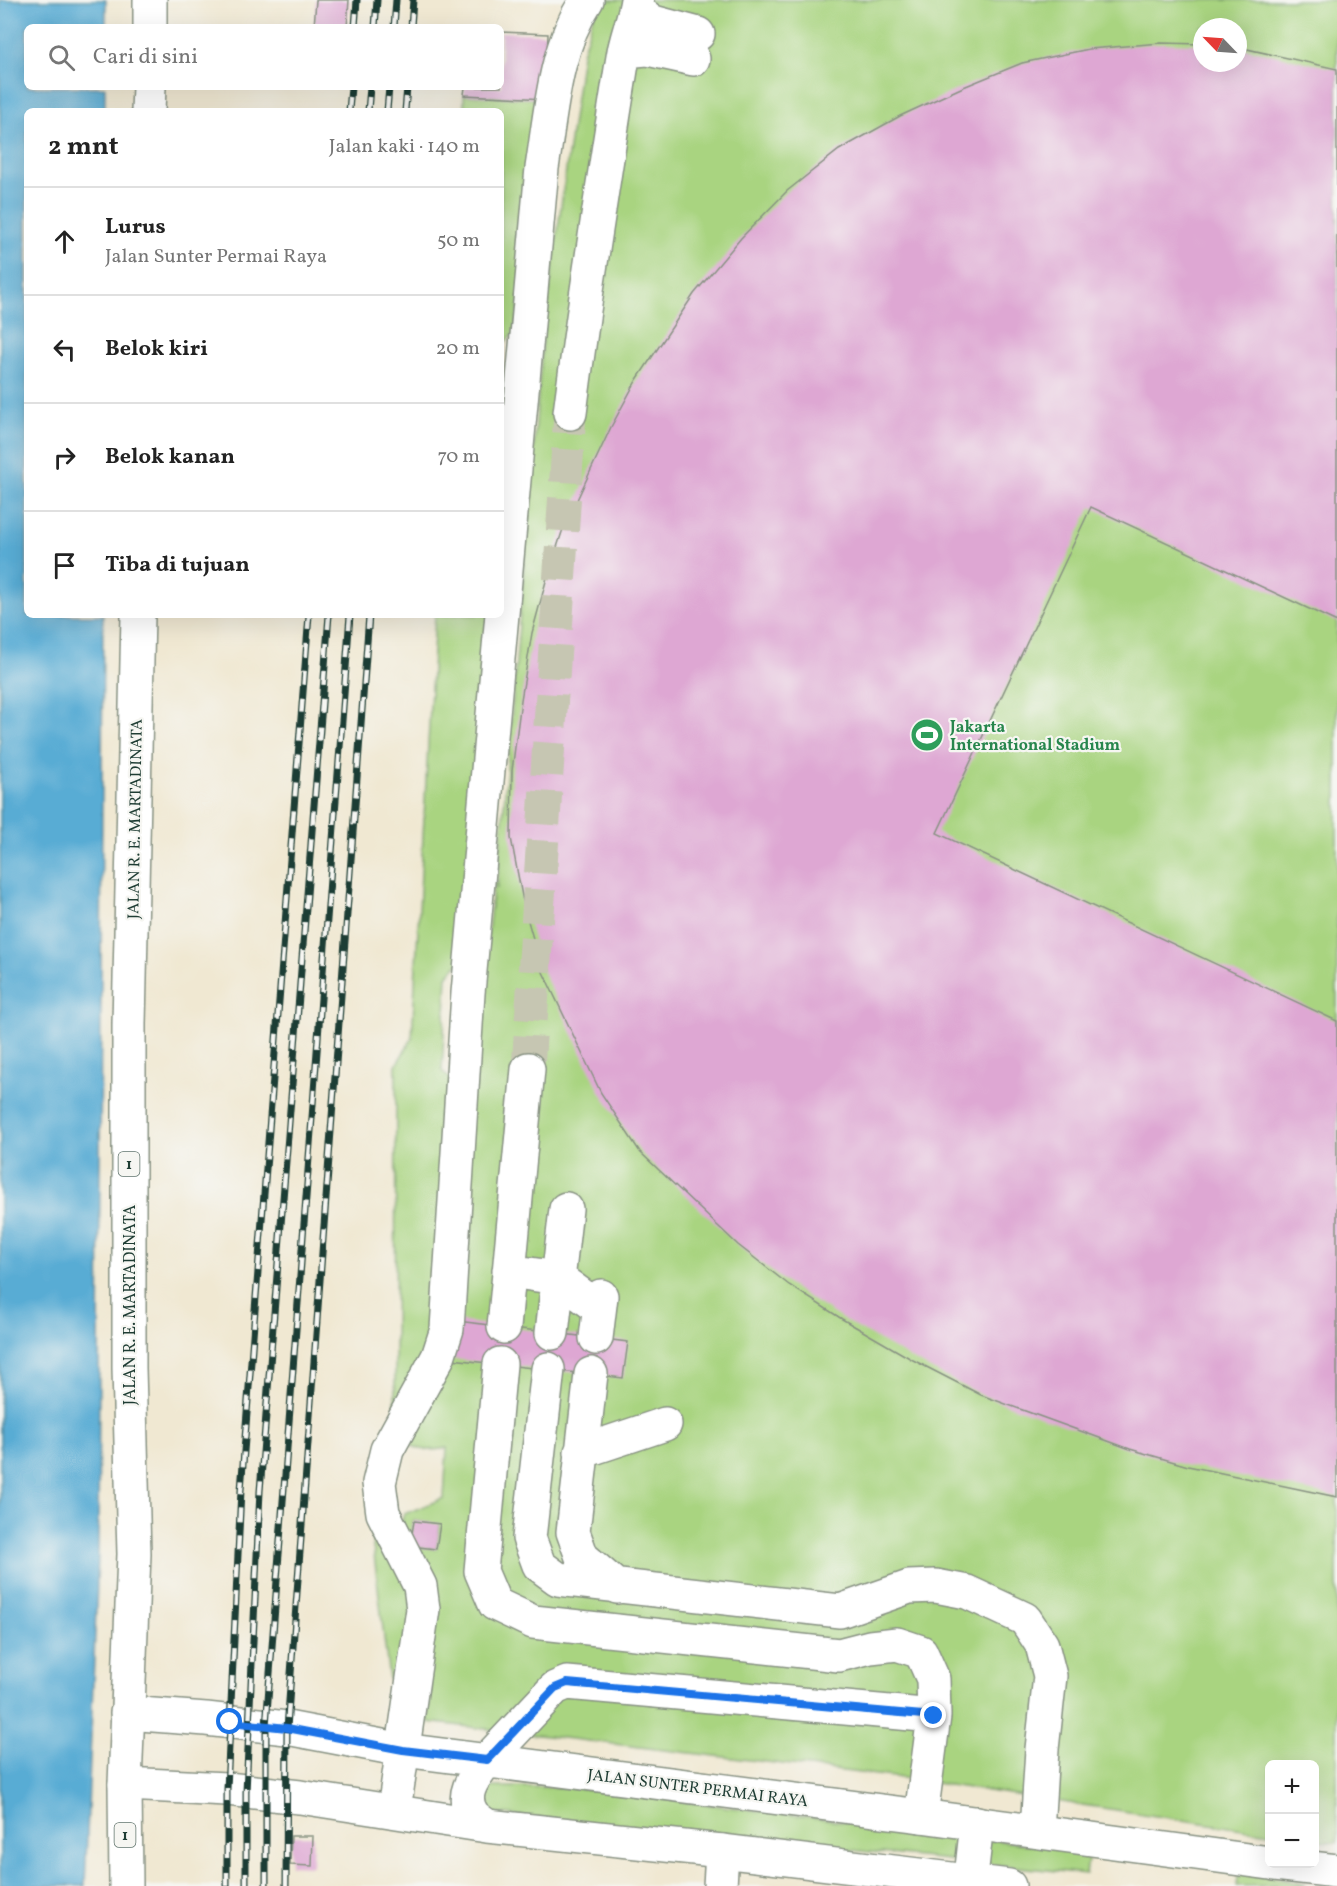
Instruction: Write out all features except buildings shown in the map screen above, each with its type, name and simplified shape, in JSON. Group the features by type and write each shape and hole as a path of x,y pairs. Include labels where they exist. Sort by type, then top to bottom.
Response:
{"main road":[{"path":"150,0 150,24"},
{"path":"504,597 543,168 555,83 567,41 587,0"},
{"path":"624,51 695,46 653,22 637,5"},
{"path":"570,414 584,305 624,51 637,5"},
{"path":"148,108 149,90"},
{"name":"JALAN R. E. MARTADINATA","path":"126,1886 125,1784 134,1554 129,1368 129,1024 138,618"},
{"path":"394,1810 423,1609 420,1586 383,1514 379,1483 387,1450 438,1357 447,1329 468,993 502,618"},
{"path":"504,1327 528,1069"},
{"path":"552,1333 566,1209"},
{"path":"509,1271 558,1278 599,1314"},
{"path":"500,1364 481,1571 495,1604 533,1622 839,1655 870,1647 897,1644 921,1652 933,1679 934,1716 921,1816"},
{"path":"548,1369 529,1538 539,1565 558,1578 617,1587 840,1611 909,1587 936,1586 967,1592 1025,1620 1042,1645 1050,1676 1042,1749 1037,1831"},
{"path":"591,1374 573,1532 582,1557 617,1587"},
{"path":"581,1452 665,1424"},
{"path":"487,1826 472,1813 467,1799 471,1781 487,1760 555,1688 567,1683 934,1716"},
{"name":"JALAN SUNTER PERMAI RAYA","path":"127,1713 287,1728 403,1750 977,1823 1265,1862"},
{"path":"125,1784 227,1789 300,1797 487,1826 722,1851 970,1884 1009,1886"},
{"path":"970,1884 977,1823"},
{"path":"720,1886 722,1851"},
{"path":"1314,1868 1337,1871"}],"green space":[{"name":"Jakarta International Stadium","path":"598,0 1337,0 1337,1843 1319,1841 1319,1760 1265,1760 1265,1832 902,1778 428,1722 431,1688 422,1686 410,1546 436,1549 440,1525 414,1521 411,1539 401,1523 404,1514 444,1498 447,1448 425,1450 404,1441 439,1373 494,878 497,889 543,337 582,54"},
{"path":"464,95 545,99 515,333 504,343 504,108 464,108"},
{"path":"435,618 493,618 467,954 447,976 442,1071 457,1085 443,1325 395,1410 396,1065 412,1039"},
{"path":"369,1513 415,1589 409,1681 389,1679"},
{"path":"494,1787 568,1787 1089,1852 1086,1874 488,1813 479,1792"},
{"path":"1239,1870 1304,1884 1305,1886 1237,1886"}],"water":[{"path":"0,0 106,0 106,24 24,24 24,90 105,90 105,108 24,108 24,618 103,618 98,1558 85,1886 0,1886"}],"tunnel":[{"path":"528,1069 570,413"}],"railway":[{"path":"355,24 357,0"},
{"path":"375,24 377,0"},
{"path":"394,24 396,0"},
{"path":"411,24 413,0"},
{"path":"349,108 351,90"},
{"path":"368,108 370,90"},
{"path":"387,108 389,90"},
{"path":"405,108 407,90"},
{"path":"227,1886 227,1789 241,1490 309,618"},
{"path":"246,1886 246,1792 260,1491 329,618"},
{"path":"266,1886 266,1726 350,618"},
{"path":"286,1886 287,1728 369,618"}],"place":[{"name":"Jakarta International Stadium","path":"927,735"}],"route":[{"path":"230,1722 287,1728 403,1750 487,1760 555,1688 567,1683 934,1716"}]}
